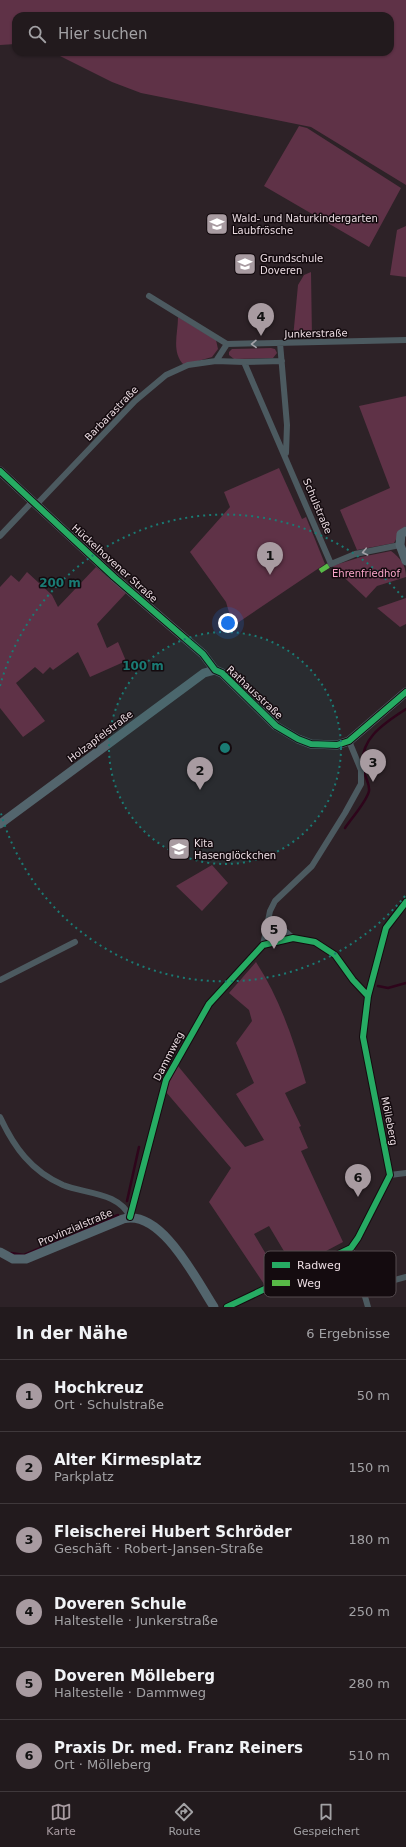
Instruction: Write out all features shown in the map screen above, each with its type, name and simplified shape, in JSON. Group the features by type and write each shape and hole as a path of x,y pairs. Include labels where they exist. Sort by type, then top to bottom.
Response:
{"street":[{"path":"149,296 227,344 216,361"},
{"name":"Junkerstraße","path":"227,344 406,340"},
{"name":"Schulstraße","path":"280,343 287,425 286,455"},
{"name":"Barbarastraße","path":"0,536 34,504 134,401 166,375 188,365 216,361 282,361"},
{"name":"Schulstraße","path":"244,362 286,455 331,564 355,554 400,545"},
{"name":"Hückelhovener Straße","path":"0,471 114,577 203,654 215,670"},
{"path":"406,531 401,534 400,545 406,561"},
{"name":"Rathausstraße","path":"215,670 222,673 265,717 286,733 311,744 337,745 349,742"},
{"name":"Holzapfelstraße","path":"0,824 204,672 215,670"},
{"path":"368,996 353,980 336,955 315,942 293,938 263,944 269,917 275,901 312,866 361,784 361,770 349,742 406,692"},
{"name":"Mölleberg","path":"390,1175 363,1037 368,996 386,928 406,902"},
{"path":"269,917 293,938"},
{"path":"0,980 75,942"},
{"name":"Dammweg","path":"129,1214 166,1080 209,1004 263,944"},
{"path":"0,1117 15,1147 26,1160 40,1171 63,1185 105,1197 120,1204 129,1214 158,1228 181,1257 214,1307"},
{"path":"345,1251 351,1248 358,1238 390,1175 406,1173"},
{"name":"Provinzialstraße","path":"2,1253 12,1259 26,1259 129,1214"},
{"path":"396,1280 406,1277"},
{"path":"227,1307 264,1289"},
{"path":"365,1297 368,1307"}],"green space":[{"path":"0,0 406,0 406,185 311,127 141,93 112,82 60,56 394,56 394,12 12,12 12,44 0,45"},
{"path":"299,126 307,128 401,188 369,247 264,186"},
{"path":"406,226 406,277 390,275 397,230"},
{"path":"311,272 312,338 293,338 298,285 304,275"},
{"path":"178,317 216,340 218,349 212,357 184,365 180,360 176,349"},
{"path":"232,349 275,349 277,353 273,358 234,359 229,355 229,352"},
{"path":"406,396 406,526 400,532 394,543 357,550 340,510 390,488 359,406"},
{"path":"279,468 302,519 306,517 325,564 233,626 226,602 190,552 230,507 224,492"},
{"name":"Ehrenfriedhof","path":"391,551 402,562 405,568 406,577 377,586 366,598 332,566 361,557"},
{"path":"96,567 126,593 97,624 107,648 118,642 126,661 90,677 78,652 53,670 50,667 43,674 35,667 16,683 45,721 23,737 0,708 0,587 11,575 19,582 27,572 52,595 58,607"},
{"name":"Ehrenfriedhof","path":"406,598 406,624 400,627 377,608"},
{"path":"212,865 228,883 202,911 176,886"},
{"path":"256,962 265,976 286,1021 306,1083 285,1093 301,1126 299,1127 308,1148 301,1151 343,1242 326,1251 284,1251 269,1226 254,1234 264,1251 264,1284 209,1202 231,1168 166,1092 169,1081 178,1066 245,1147 264,1140 236,1094 254,1083 236,1043 252,1021 249,1010 229,993"}],"waterway":[{"path":"345,828 368,795 369,785 365,774 363,760 364,751 368,742 389,720 406,709"},
{"path":"378,986 388,988 406,983"},
{"path":"127,1201 139,1147"},
{"path":"11,1253 24,1255 118,1215"}],"marked path":[{"path":"320,571 331,564"}],"cycle path":[{"path":"0,471 114,577 203,654 215,670 222,673 276,726 298,739 311,744 337,745 349,741 406,692"},
{"path":"345,1251 351,1248 358,1238 390,1175 363,1037 368,996 386,928 406,902"},
{"path":"130,1217 166,1080 209,1004 263,945 293,938 315,942 335,955 353,980 368,996"},
{"path":"227,1307 264,1289"}],"place":[{"name":"Wald- und Naturkindergarten Laubfrösche","path":"217,224"},
{"name":"Grundschule Doveren","path":"245,264"},
{"name":"Doveren Schule","path":"261,336"},
{"name":"Hochkreuz","path":"270,575"},
{"name":"Fleischerei Hubert Schröder","path":"373,782"},
{"name":"Alter Kirmesplatz","path":"200,790"},
{"name":"Kita Hasenglöckchen","path":"179,849"},
{"name":"Doveren Mölleberg","path":"274,949"},
{"name":"Praxis Dr. med. Franz Reiners","path":"358,1197"}]}
